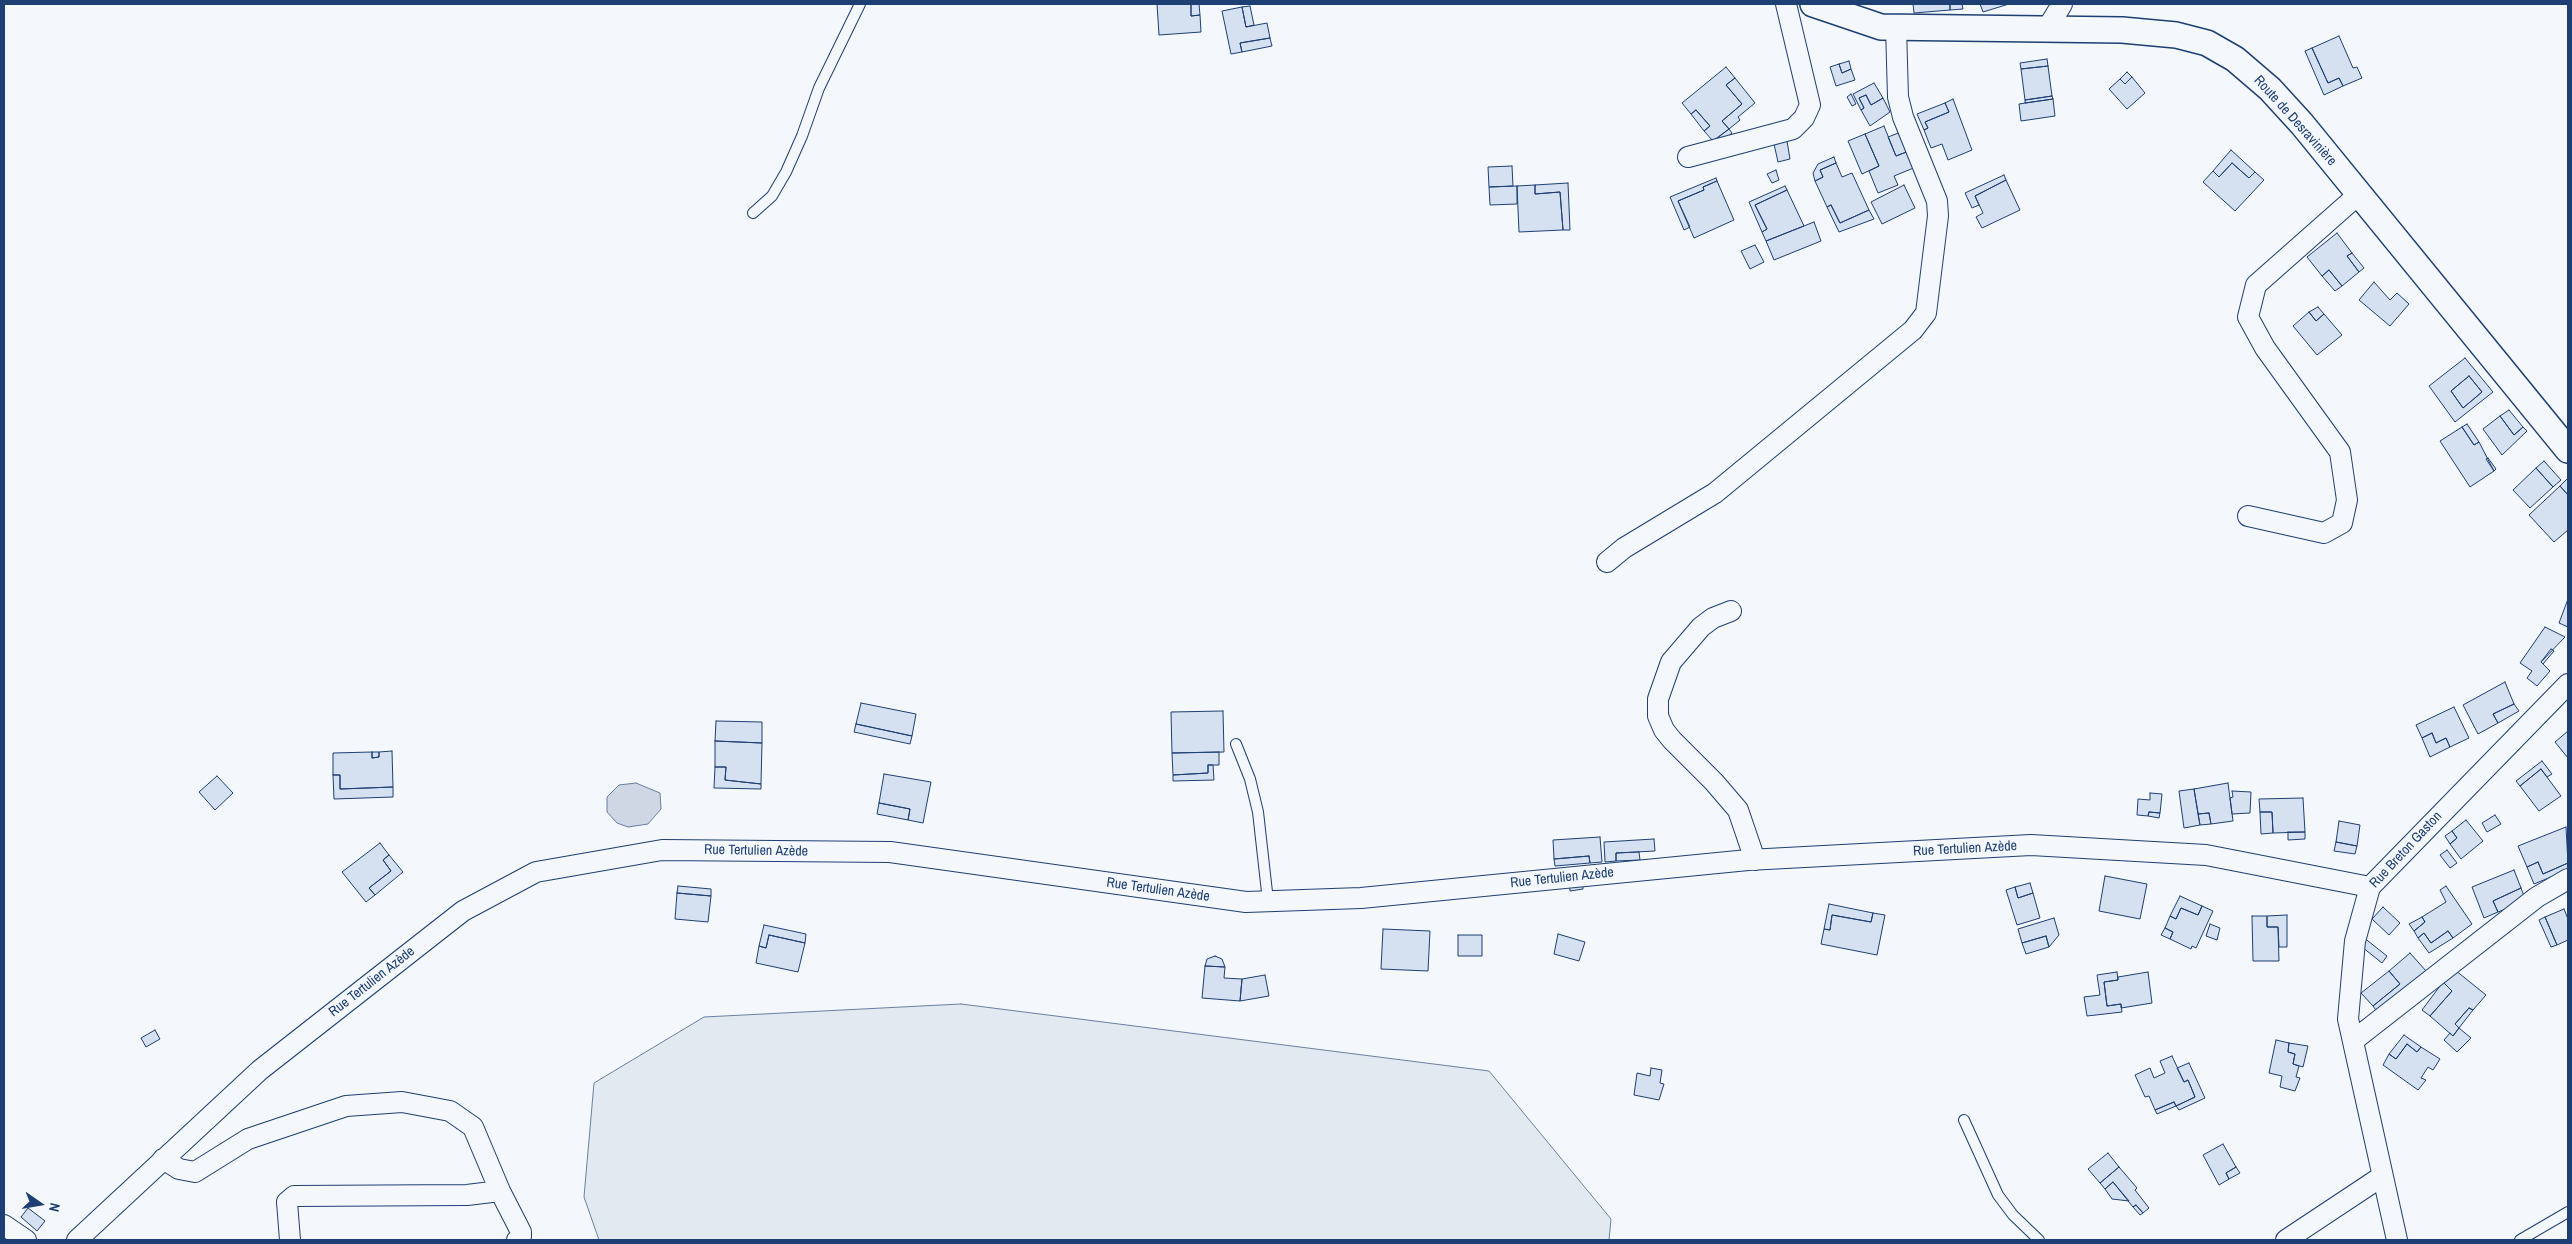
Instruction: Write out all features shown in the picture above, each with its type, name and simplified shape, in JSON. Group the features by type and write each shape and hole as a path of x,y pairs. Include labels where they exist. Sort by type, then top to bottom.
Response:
{"street":[{"path":"1688,157 1793,129 1804,118 1810,105 1786,4"},
{"name":"Route de Desravinière","path":"1814,4 1882,26 2122,30 2176,35 2207,43 2235,59 2270,89 2359,194 2568,450"},
{"path":"2047,30 2062,4"},
{"path":"1607,562 1624,548 1715,493 1913,330 1926,313 1938,216 1937,202 1903,118 1898,97 1896,27"},
{"path":"2248,516 2324,533 2342,524 2347,500 2340,452 2265,348 2248,316 2256,285 2359,194"},
{"path":"1731,611 1713,618 1701,627 1670,662 1658,699 1658,716 1664,730 1672,740 1714,782 1738,810 1755,860"},
{"name":"Rue Breton Gaston","path":"2397,1240 2381,1177 2354,1040 2348,1019 2355,941 2370,887 2568,684"},
{"name":"Rue Tertulien Azède","path":"87,1237 163,1159 260,1070 463,911 536,872 662,850 890,852 1246,902 1361,898 1755,860 2031,845 2206,855 2370,887"},
{"path":"2354,1040 2537,896 2568,879"},
{"path":"163,1159 179,1169 195,1172 248,1139 346,1106 402,1102 450,1111 473,1127 500,1192 521,1232 521,1237 517,1240"},
{"path":"2286,1240 2381,1177"},
{"path":"290,1240 287,1202 294,1196 467,1195 500,1192"},
{"path":"4,1225 26,1240"}],"lane":[{"path":"753,213 772,196 786,172 802,136 819,88 860,4"},
{"path":"1236,744 1250,779 1258,812 1268,901"},
{"path":"1964,1120 1998,1195 2013,1215 2039,1240"},
{"path":"2520,1240 2568,1212"}],"shaded area":[{"path":"636,783 660,793 661,809 648,824 628,827 617,823 607,812 607,797 619,785"},
{"path":"961,1004 1489,1071 1611,1219 1609,1240 599,1240 584,1197 594,1083 704,1017"}],"building":[{"path":"1157,4 1191,4 1191,16 1200,15 1201,32 1159,35"},
{"path":"1191,4 1199,4 1200,15 1191,16"},
{"path":"1913,4 1950,4 1950,10 1914,13"},
{"path":"1950,4 1962,4 1963,9 1950,10"},
{"path":"1980,4 2009,4 1983,12"},
{"path":"1250,6 1254,25 1246,27 1242,7"},
{"path":"1242,7 1246,27 1267,23 1270,38 1240,43 1242,52 1231,54 1222,11"},
{"path":"2339,36 2353,68 2357,67 2362,78 2343,86 2339,78 2328,83 2312,48"},
{"path":"1270,38 1272,46 1242,52 1240,43"},
{"path":"2312,48 2328,83 2339,78 2343,86 2324,95 2305,51"},
{"path":"2047,59 2048,66 2021,69 2020,63"},
{"path":"1849,61 1851,69 1842,73 1839,64"},
{"path":"1839,64 1842,73 1851,69 1855,80 1836,86 1830,67"},
{"path":"2048,66 2052,96 2025,100 2021,69"},
{"path":"1726,67 1735,78 1726,85 1742,104 1722,121 1729,129 1713,141 1704,131 1710,126 1696,110 1691,114 1682,103"},
{"path":"2127,72 2132,77 2125,84 2120,79"},
{"path":"2132,77 2145,93 2127,109 2109,89 2120,79 2125,84"},
{"path":"1735,78 1755,103 1738,117 1740,120 1729,129 1722,121 1742,104 1726,85"},
{"path":"1874,83 1883,98 1871,105 1866,95 1859,98 1864,108 1861,110 1853,94"},
{"path":"1851,94 1856,104 1852,106 1847,97"},
{"path":"1866,95 1871,105 1883,98 1890,112 1870,126 1861,110 1864,108 1859,98"},
{"path":"2052,96 2053,99 2025,103 2025,100"},
{"path":"1953,99 1972,150 1948,160 1942,144 1931,148 1924,130 1928,128 1925,122 1949,112 1945,103"},
{"path":"2053,99 2055,116 2021,121 2019,104"},
{"path":"1945,103 1949,112 1925,122 1928,128 1924,130 1917,114"},
{"path":"1696,110 1710,126 1704,131 1691,114"},
{"path":"1884,126 1896,156 1909,151 1916,167 1894,176 1898,185 1878,193 1869,171 1879,166 1865,134"},
{"path":"1729,129 1732,133 1717,145 1713,141"},
{"path":"1901,132 1909,151 1896,156 1888,137"},
{"path":"1865,134 1879,166 1862,174 1848,141"},
{"path":"1787,141 1790,159 1778,162 1774,144"},
{"path":"2231,150 2255,172 2249,178 2232,163 2219,177 2213,171"},
{"path":"1834,157 1836,163 1820,170 1823,177 1815,181 1813,173 1818,164"},
{"path":"1836,163 1842,177 1852,173 1869,210 1840,223 1831,205 1827,207 1815,181 1823,177 1820,170"},
{"path":"2232,163 2249,178 2255,172 2264,180 2235,211 2203,182 2213,171 2219,177"},
{"path":"1512,166 1513,186 1489,187 1488,167"},
{"path":"1776,170 1779,180 1772,183 1767,174"},
{"path":"2004,175 2006,180 1975,196 1979,205 1972,208 1965,193"},
{"path":"1716,178 1717,181 1703,187 1704,190 1678,201 1690,227 1684,230 1670,197"},
{"path":"2006,180 2020,210 1982,228 1976,217 1983,213 1975,196"},
{"path":"1717,181 1734,220 1694,238 1678,201 1704,190 1703,187"},
{"path":"1568,183 1570,230 1563,230 1560,192 1535,194 1535,185"},
{"path":"1535,185 1535,194 1560,192 1563,230 1519,232 1517,186"},
{"path":"1904,185 1915,208 1882,224 1871,202"},
{"path":"1517,186 1517,204 1490,205 1489,187"},
{"path":"1785,186 1787,190 1755,205 1767,229 1762,232 1749,202"},
{"path":"1787,190 1804,226 1766,241 1762,232 1767,229 1755,205"},
{"path":"1831,205 1840,223 1869,210 1874,219 1839,232 1827,207"},
{"path":"1814,222 1821,241 1774,260 1766,241"},
{"path":"2337,233 2352,253 2347,256 2359,272 2342,286 2329,270 2322,276 2307,257"},
{"path":"1755,245 1764,262 1750,269 1741,251"},
{"path":"2352,253 2364,268 2359,272 2347,256"},
{"path":"2329,270 2342,286 2335,291 2322,276"},
{"path":"2374,282 2390,300 2397,293 2409,304 2390,326 2359,300"},
{"path":"2318,307 2324,314 2316,321 2309,312"},
{"path":"2309,312 2316,321 2324,314 2342,335 2317,355 2293,326"},
{"path":"2465,358 2493,392 2455,422 2429,386","holes":["2469,376 2482,392 2463,408 2451,391"]},
{"path":"2469,376 2482,392 2463,408 2451,391"},
{"path":"2509,410 2523,427 2514,435 2500,416"},
{"path":"2500,416 2514,435 2523,427 2527,431 2502,455 2483,429"},
{"path":"2467,424 2479,442 2474,445 2462,427"},
{"path":"2462,427 2474,445 2479,442 2494,471 2470,487 2440,441"},
{"path":"2488,458 2496,469 2494,471 2486,459"},
{"path":"2544,461 2561,480 2553,487 2536,468"},
{"path":"2536,468 2553,487 2530,508 2513,490"},
{"path":"2568,478 2568,495 2560,486"},
{"path":"2560,486 2568,495 2568,530 2554,542 2529,515"},
{"path":"2568,599 2568,627 2559,623"},
{"path":"2545,627 2565,637 2541,662 2550,671 2537,686 2527,678 2532,671 2520,663"},
{"path":"2551,649 2554,651 2543,664 2541,662"},
{"path":"2505,682 2514,704 2493,714 2498,723 2478,734 2463,705"},
{"path":"861,703 916,714 912,736 856,724"},
{"path":"2514,704 2519,711 2498,723 2493,714"},
{"path":"2454,707 2469,738 2450,747 2446,738 2436,743 2432,733 2422,738 2416,725"},
{"path":"1223,711 1224,752 1172,753 1171,712"},
{"path":"716,721 762,722 762,743 715,741"},
{"path":"856,724 912,736 910,744 854,732"},
{"path":"2568,731 2568,758 2555,742"},
{"path":"2432,733 2436,743 2446,738 2450,747 2430,757 2422,738"},
{"path":"715,741 762,743 761,784 725,780 726,767 715,767"},
{"path":"392,751 393,787 340,789 340,775 333,775 333,753 372,752 372,758 379,757 379,752"},
{"path":"372,752 379,752 379,757 372,758"},
{"path":"1219,752 1219,765 1208,765 1208,773 1173,775 1172,753"},
{"path":"2542,761 2552,774 2547,777 2541,769 2520,786 2516,781"},
{"path":"1208,765 1213,765 1214,780 1173,781 1173,775 1208,773"},
{"path":"715,767 726,767 725,780 761,784 761,789 714,788"},
{"path":"2541,769 2561,796 2539,811 2520,786"},
{"path":"884,774 931,782 923,823 908,820 910,809 879,803"},
{"path":"333,775 340,775 340,789 393,787 393,797 334,799"},
{"path":"217,776 233,793 215,810 199,792"},
{"path":"2228,783 2233,821 2211,824 2209,813 2198,814 2194,789"},
{"path":"2194,789 2200,825 2184,828 2179,791"},
{"path":"2232,791 2251,792 2250,813 2232,814 2230,798 2233,797"},
{"path":"2150,793 2162,794 2160,813 2149,812 2148,816 2137,815 2138,799 2150,800"},
{"path":"2303,798 2305,832 2273,833 2272,812 2260,812 2259,799"},
{"path":"879,803 910,809 908,820 877,814"},
{"path":"2149,812 2160,813 2159,818 2148,816"},
{"path":"2260,812 2272,812 2273,833 2261,834"},
{"path":"2209,813 2211,824 2200,825 2198,814"},
{"path":"2495,815 2501,824 2487,832 2482,823"},
{"path":"2466,820 2483,841 2461,859 2450,844 2457,838 2452,831"},
{"path":"2339,821 2360,825 2357,846 2336,842"},
{"path":"2566,827 2568,863 2543,874 2538,862 2527,867 2518,846"},
{"path":"2452,831 2457,838 2450,844 2445,836"},
{"path":"2288,832 2305,832 2305,839 2288,840"},
{"path":"1600,837 1602,862 1590,863 1589,856 1554,859 1553,840"},
{"path":"1654,839 1655,851 1616,853 1616,861 1605,862 1604,842"},
{"path":"2336,842 2357,846 2355,854 2334,851"},
{"path":"380,843 389,855 383,860 391,871 369,888 375,895 366,902 342,872"},
{"path":"2447,850 2457,863 2450,868 2440,855"},
{"path":"1639,852 1640,860 1616,861 1616,853"},
{"path":"389,855 403,872 375,895 369,888 391,871 383,860"},
{"path":"1589,856 1590,863 1555,866 1554,859"},
{"path":"2538,862 2543,874 2568,863 2568,870 2534,884 2527,867"},
{"path":"2514,870 2521,888 2493,901 2498,912 2484,918 2472,887"},
{"path":"2105,876 2147,884 2140,919 2099,911"},
{"path":"1583,879 1583,889 1570,891 1569,880"},
{"path":"2030,883 2033,893 2018,898 2015,887"},
{"path":"678,886 711,889 711,896 677,893"},
{"path":"2446,886 2472,924 2453,938 2448,931 2431,943 2424,933 2418,938 2414,931 2425,922 2422,917 2446,902 2440,890"},
{"path":"2015,887 2018,898 2033,893 2040,918 2017,925 2006,890"},
{"path":"2521,888 2526,901 2498,912 2493,901"},
{"path":"677,893 711,896 708,922 675,919"},
{"path":"2180,896 2202,906 2198,915 2181,908 2176,919 2170,916"},
{"path":"1829,904 1873,913 1871,922 1832,915 1830,930 1824,929"},
{"path":"2202,906 2213,911 2196,948 2192,946 2191,949 2170,939 2173,932 2165,928 2170,916 2176,919 2181,908 2198,915"},
{"path":"2383,907 2400,923 2389,935 2372,919"},
{"path":"2564,909 2568,919 2568,940 2557,945 2545,917"},
{"path":"1873,913 1885,915 1877,955 1821,944 1824,929 1830,930 1832,915 1871,922"},
{"path":"2287,915 2287,947 2279,947 2278,927 2267,927 2267,916"},
{"path":"2252,916 2267,916 2267,927 2278,927 2279,961 2253,961"},
{"path":"2422,917 2425,922 2414,931 2409,924"},
{"path":"2545,917 2557,945 2551,947 2539,920"},
{"path":"2054,918 2059,935 2049,947 2046,936 2022,943 2018,929"},
{"path":"2210,924 2220,928 2217,940 2206,936"},
{"path":"764,925 806,934 805,943 769,935 766,948 759,946"},
{"path":"2165,928 2173,932 2170,939 2161,935"},
{"path":"1383,929 1430,931 1428,971 1381,969"},
{"path":"2448,931 2453,938 2429,953 2418,938 2424,933 2431,943"},
{"path":"1558,934 1585,942 1579,961 1554,954"},
{"path":"769,935 805,943 798,972 756,963 759,946 766,948"},
{"path":"1458,935 1482,935 1482,956 1458,956"},
{"path":"2046,936 2049,947 2026,954 2022,943"},
{"path":"2363,937 2387,956 2382,963 2357,943"},
{"path":"2410,953 2427,972 2378,1013 2373,1006 2400,984 2389,971"},
{"path":"1215,956 1222,959 1225,967 1205,966 1207,959"},
{"path":"1205,966 1225,967 1224,978 1242,979 1240,1001 1202,998"},
{"path":"2455,970 2486,995 2473,1010 2469,1008 2455,1024 2459,1028 2453,1036 2430,1016 2452,991 2443,982"},
{"path":"2389,971 2400,984 2373,1006 2361,993"},
{"path":"2117,972 2118,980 2104,982 2107,1006 2121,1004 2122,1012 2087,1016 2084,997 2100,995 2097,975"},
{"path":"2148,972 2152,1003 2121,1008 2121,1004 2107,1006 2104,982 2118,980 2118,977"},
{"path":"1265,975 1269,996 1240,1001 1242,979"},
{"path":"2443,982 2452,991 2430,1016 2422,1010"},
{"path":"2469,1008 2473,1010 2459,1028 2455,1024"},
{"path":"2459,1028 2471,1038 2457,1052 2444,1040 2450,1033 2453,1036"},
{"path":"155,1030 160,1039 146,1047 141,1038"},
{"path":"2404,1035 2421,1047 2417,1052 2407,1044 2396,1059 2389,1054"},
{"path":"2276,1040 2289,1043 2288,1052 2295,1054 2293,1064 2299,1066 2296,1077 2300,1078 2295,1091 2280,1087 2282,1076 2269,1073"},
{"path":"2289,1043 2308,1046 2303,1067 2293,1064 2295,1054 2288,1052"},
{"path":"2407,1044 2417,1052 2421,1047 2440,1059 2433,1070 2428,1067 2421,1078 2426,1080 2418,1090 2383,1065 2389,1054 2396,1059"},
{"path":"2172,1056 2184,1082 2188,1080 2195,1097 2176,1106 2174,1102 2155,1110 2149,1096 2145,1097 2135,1075 2150,1068 2154,1078 2165,1073 2160,1061"},
{"path":"2189,1063 2205,1098 2179,1110 2176,1106 2195,1097 2188,1080 2184,1082 2177,1068"},
{"path":"1651,1068 1662,1070 1660,1083 1664,1084 1659,1100 1634,1095 1637,1073 1650,1076"},
{"path":"2174,1102 2176,1106 2157,1114 2155,1110"},
{"path":"2223,1144 2236,1167 2226,1173 2229,1179 2219,1185 2203,1155"},
{"path":"2108,1153 2119,1167 2100,1183 2088,1169"},
{"path":"2119,1167 2137,1188 2135,1190 2149,1208 2143,1213 2136,1205 2133,1207 2113,1182 2105,1189 2100,1183"},
{"path":"2236,1167 2240,1173 2229,1179 2226,1173"},
{"path":"2113,1182 2129,1201 2112,1199 2105,1189"},
{"path":"2136,1205 2143,1213 2140,1215 2133,1207"},
{"path":"28,1208 45,1221 37,1231 21,1217"}]}
